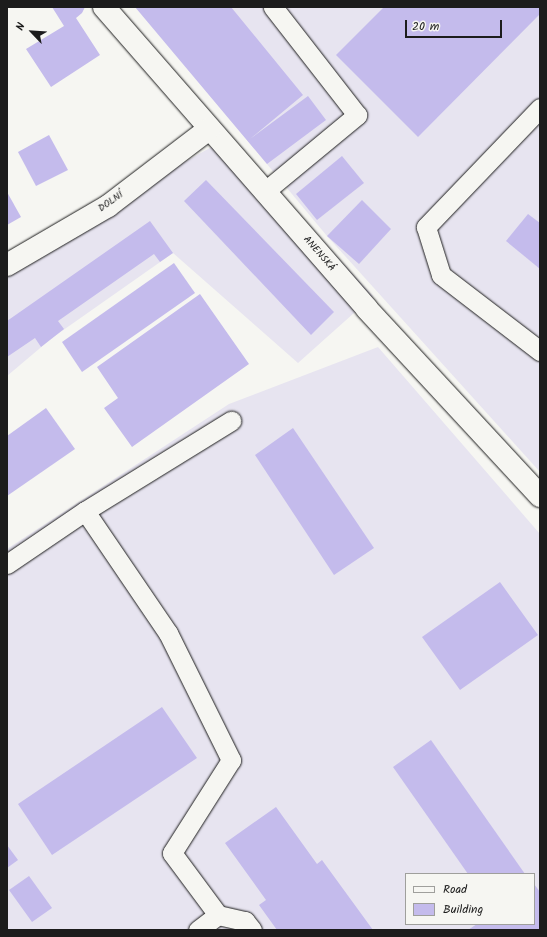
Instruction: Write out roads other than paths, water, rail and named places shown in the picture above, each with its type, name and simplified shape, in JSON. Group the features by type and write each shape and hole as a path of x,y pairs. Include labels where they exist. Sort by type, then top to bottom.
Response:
{"street":[{"name":"ANENSKÁ","path":"104,7 367,309 540,496"},
{"name":"DOLNÍ","path":"7,265 108,206 209,129"}],"lane":[{"path":"264,192 357,115 280,9"},
{"path":"540,108 426,227 441,275 540,351"},
{"path":"7,564 85,511 231,421"},
{"path":"85,511 168,633 231,760 172,853 218,915 245,921 252,930"},
{"path":"198,930 218,915"}]}
